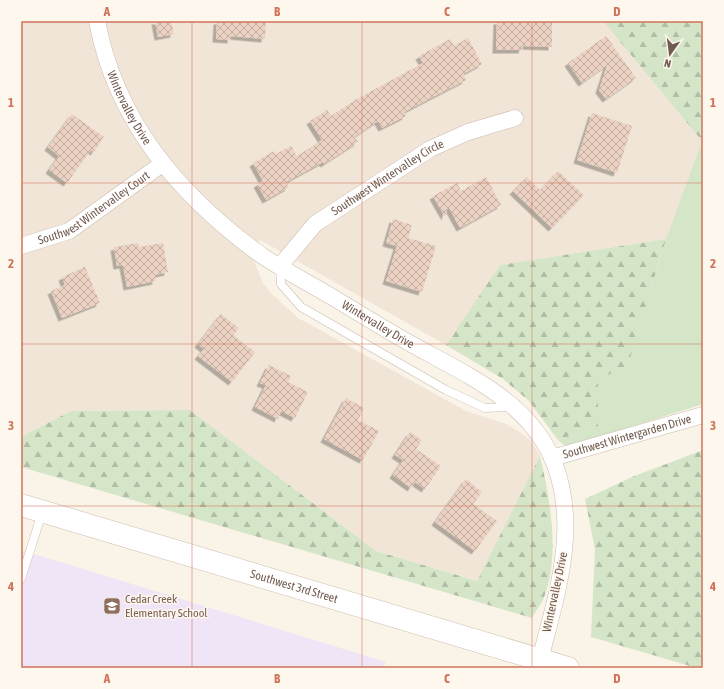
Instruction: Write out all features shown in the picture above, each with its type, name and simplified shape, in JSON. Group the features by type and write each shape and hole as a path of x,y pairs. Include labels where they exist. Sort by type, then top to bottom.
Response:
{"main road":[{"name":"Southwest 3rd Street","path":"21,505 568,668"}],"street":[{"name":"Wintervalley Drive","path":"97,21 102,46 118,91 145,141 162,164 194,200 257,251 280,266 412,345 492,389 525,417 533,428 552,458 563,501 566,536 563,566 540,660"},
{"name":"Southwest Wintervalley Circle","path":"280,266 315,224 430,149 468,132 515,118"},
{"name":"Southwest Wintervalley Court","path":"21,246 69,231 162,164"},
{"name":"Southwest Wintergarden Drive","path":"552,458 703,415"}],"lane":[{"path":"280,266 281,284 301,307 446,390 484,408 512,407"},
{"path":"21,579 42,512"}],"shaded area":[{"path":"21,21 603,21 702,141 666,239 501,265 446,345 260,240 252,256 263,283 272,294 298,318 466,411 506,424 520,432 531,441 540,456 478,581 376,551 190,410 71,411 21,437"},
{"name":"Cedar Creek Elementary School","path":"21,550 386,662 383,668 21,668"}],"green space":[{"path":"603,21 703,21 703,142 702,141"},
{"path":"702,141 703,404 574,445 564,445 558,440 598,426 598,380 628,364 666,239"},
{"path":"666,239 628,365 598,380 598,426 558,440 529,401 503,379 446,345 500,265"},
{"path":"190,410 376,551 477,581 540,456 550,509 553,547 552,565 542,602 532,618 21,467 21,437 71,411"},
{"path":"703,450 703,668 697,668 591,637 595,549 585,499 632,477"}],"building":[{"path":"155,21 171,21 174,34 158,37"},
{"path":"217,21 266,21 265,39 231,36 231,40 216,39"},
{"path":"497,21 552,21 552,47 523,46 522,50 496,50"},
{"path":"606,36 636,78 606,99 599,90 607,65 582,83 568,63"},
{"path":"468,38 482,64 463,74 466,80 404,112 406,116 382,128 378,121 354,137 358,142 324,164 323,162 286,182 289,187 266,200 257,184 263,181 253,163 274,151 276,154 291,146 297,156 322,140 310,121 327,110 331,116 357,99 423,63 419,56 450,39 454,46"},
{"path":"592,113 632,126 617,173 577,160"},
{"path":"72,114 104,137 94,152 91,150 67,183 49,170 59,156 48,147"},
{"path":"558,171 584,195 552,228 513,191 527,177 540,190"},
{"path":"486,177 501,205 460,228 448,206 445,217 433,196 457,183 461,191"},
{"path":"393,219 412,225 408,238 436,246 422,292 386,281 397,246 386,243"},
{"path":"138,243 139,247 163,243 168,272 155,275 156,281 127,287 123,265 117,266 114,247"},
{"path":"85,267 100,303 62,318 51,291 65,285 62,277"},
{"path":"221,314 239,328 233,335 255,352 232,382 198,356 204,349 198,344"},
{"path":"269,365 291,376 288,382 308,392 295,418 281,411 278,419 255,407 266,385 260,383"},
{"path":"346,398 364,408 358,420 379,431 363,460 324,439"},
{"path":"410,432 422,440 416,449 441,466 425,489 415,482 411,488 393,475 403,460 395,455"},
{"path":"466,479 482,492 473,504 497,521 475,551 435,522"}],"place":[{"name":"Cedar Creek Elementary School","path":"112,606"}]}
